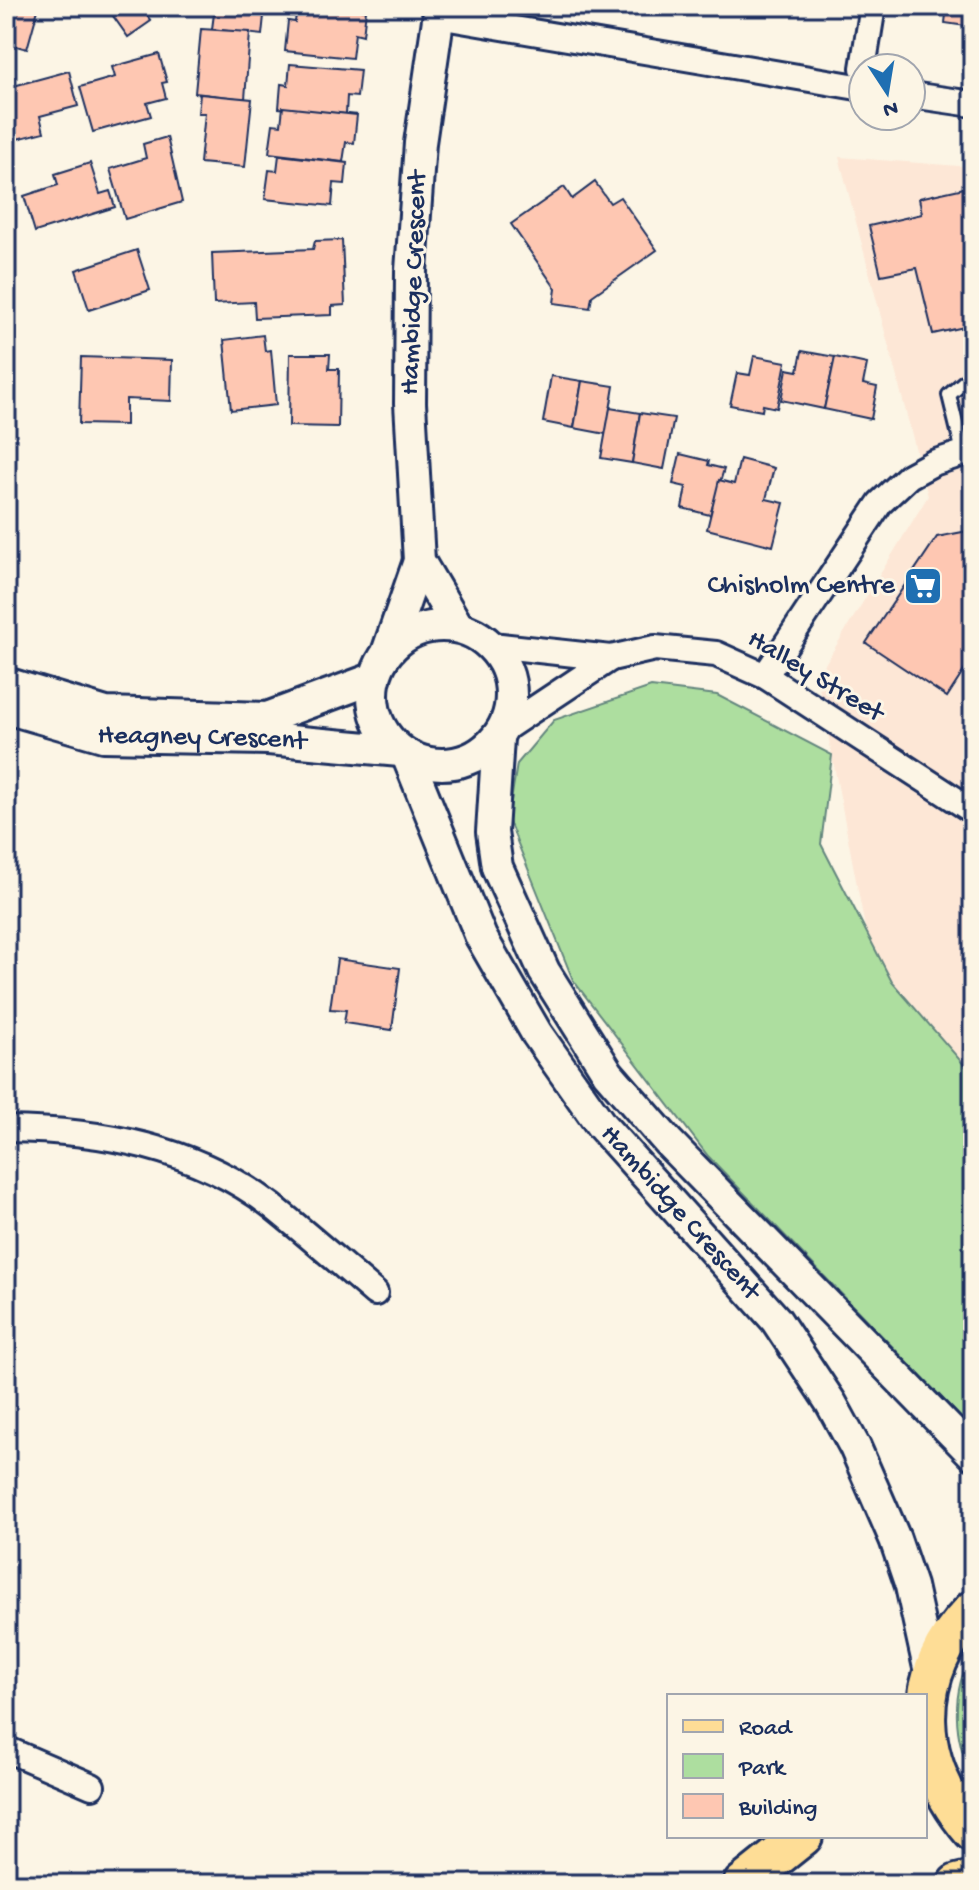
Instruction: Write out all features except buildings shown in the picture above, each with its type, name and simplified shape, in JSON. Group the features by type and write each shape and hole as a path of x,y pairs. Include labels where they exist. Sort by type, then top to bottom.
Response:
{"main road":[{"path":"927,1716 928,1689 947,1641 973,1610"},
{"path":"927,1746 942,1791 973,1832"},
{"path":"743,1884 800,1838"},
{"path":"957,1884 973,1880"}],"street":[{"path":"866,52 873,6"},
{"path":"439,11 847,77"},
{"name":"Hambidge Crescent","path":"388,650 418,552 413,488 411,271 420,143 439,11"},
{"path":"927,97 973,104"},
{"path":"765,676 880,503 909,476 968,451"},
{"name":"Hambidge Crescent","path":"418,552 458,627"},
{"path":"431,627 458,627 492,645 508,670 513,700 501,734 479,755 455,764 430,764 403,753 382,730 373,705 375,678 388,650 405,637 431,627"},
{"name":"Halley Street","path":"492,645 611,658 655,648 683,648 716,654 765,676 973,811"},
{"name":"Halley Street","path":"501,734 611,658"},
{"name":"Heagney Crescent","path":"6,708 103,736 267,718 375,678"},
{"name":"Heagney Crescent","path":"6,683 106,713 403,753"},
{"name":"Hambidge Crescent","path":"501,734 492,832 497,867 544,971 608,1073 668,1142 973,1454"},
{"name":"Hambidge Crescent","path":"403,753 481,937 537,1034 601,1125 776,1320 831,1403 855,1447 895,1539 911,1586 928,1689"},
{"path":"6,1129 108,1135 175,1153 207,1167 269,1204 375,1293"},
{"path":"6,1749 92,1786"}],"lane":[{"path":"968,451 949,395 973,374"}],"shaded area":[{"name":"Chisholm Centre","path":"839,157 973,167 973,1068 880,1005 817,677 928,496"}],"green space":[{"path":"651,687 717,695 832,755 821,844 892,982 973,1075 973,1430 708,1156 573,980 508,819 517,764 554,720"},
{"path":"973,1653 973,1777 961,1747 957,1715 960,1683"}],"place":[{"name":"Chisholm Centre","path":"923,586"}]}
